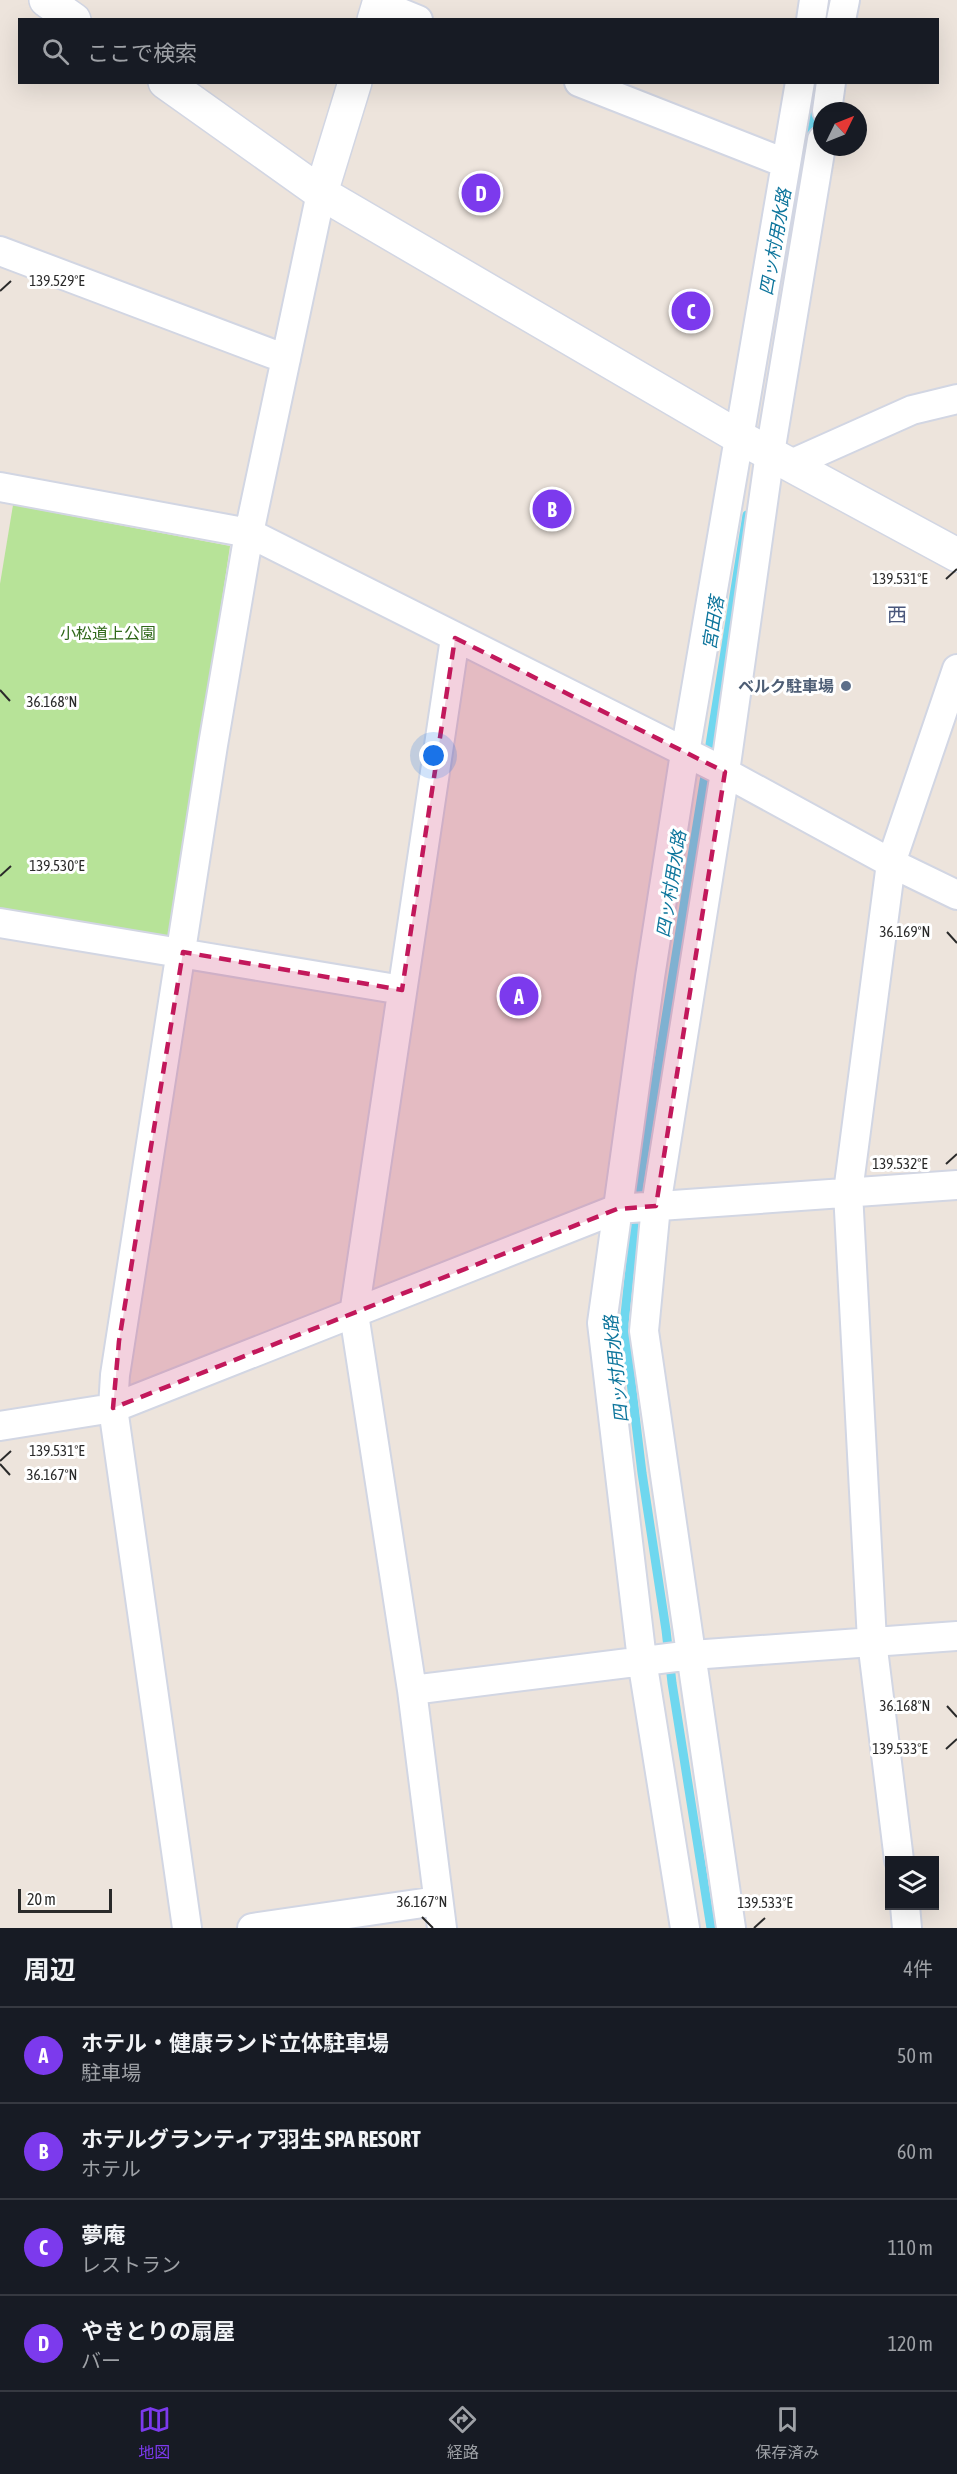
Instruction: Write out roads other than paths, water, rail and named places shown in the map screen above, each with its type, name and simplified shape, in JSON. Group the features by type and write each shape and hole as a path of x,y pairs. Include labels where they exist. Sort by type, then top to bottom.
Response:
{"street":[{"path":"46,0 71,18"},
{"path":"811,18 814,0"},
{"path":"842,18 845,0"},
{"path":"378,8 411,18"},
{"path":"168,84 321,193 780,459 957,555"},
{"path":"187,1928 113,1408 119,1341 183,952 213,745 249,533 321,193 354,84"},
{"path":"584,84 785,163"},
{"path":"731,1928 669,1657 602,1323 637,1208 707,763 740,436 800,84"},
{"path":"828,102 831,84"},
{"path":"684,1928 669,1657 637,1208 650,977 707,763 780,459 820,156"},
{"path":"0,250 286,359"},
{"path":"780,459 912,410 957,399"},
{"path":"0,488 249,533 707,763 891,863 957,895"},
{"path":"252,1928 440,1914 412,1690 354,1314 455,638"},
{"path":"899,1856 872,1641 848,1192 891,863 957,669"},
{"path":"0,923 402,990"},
{"path":"0,1426 113,1408 354,1314 637,1208 957,1185"},
{"path":"412,1690 669,1657 957,1636"},
{"path":"905,1910 907,1928"}],"waterway":[{"name":"四ッ村用水路","path":"828,18 830,0"},
{"name":"四ッ村用水路","path":"808,145 813,115"},
{"name":"四ッ村用水路","path":"711,1928 672,1683 642,1473 624,1324 639,1185 747,515"}],"place":[{"name":"やきとりの扇屋","path":"481,193"},
{"name":"夢庵","path":"691,311"},
{"name":"ホテルグランティア羽生 SPA RESORT","path":"552,509"},
{"name":"ベルク駐車場","path":"846,686"},
{"name":"ホテル・健康ランド立体駐車場","path":"519,996"}],"district":[{"name":"西","path":"897,614"}],"water label":[{"name":"宮田落","path":"713,623"}],"park label":[{"name":"小松道上公園","path":"108,633"}]}
